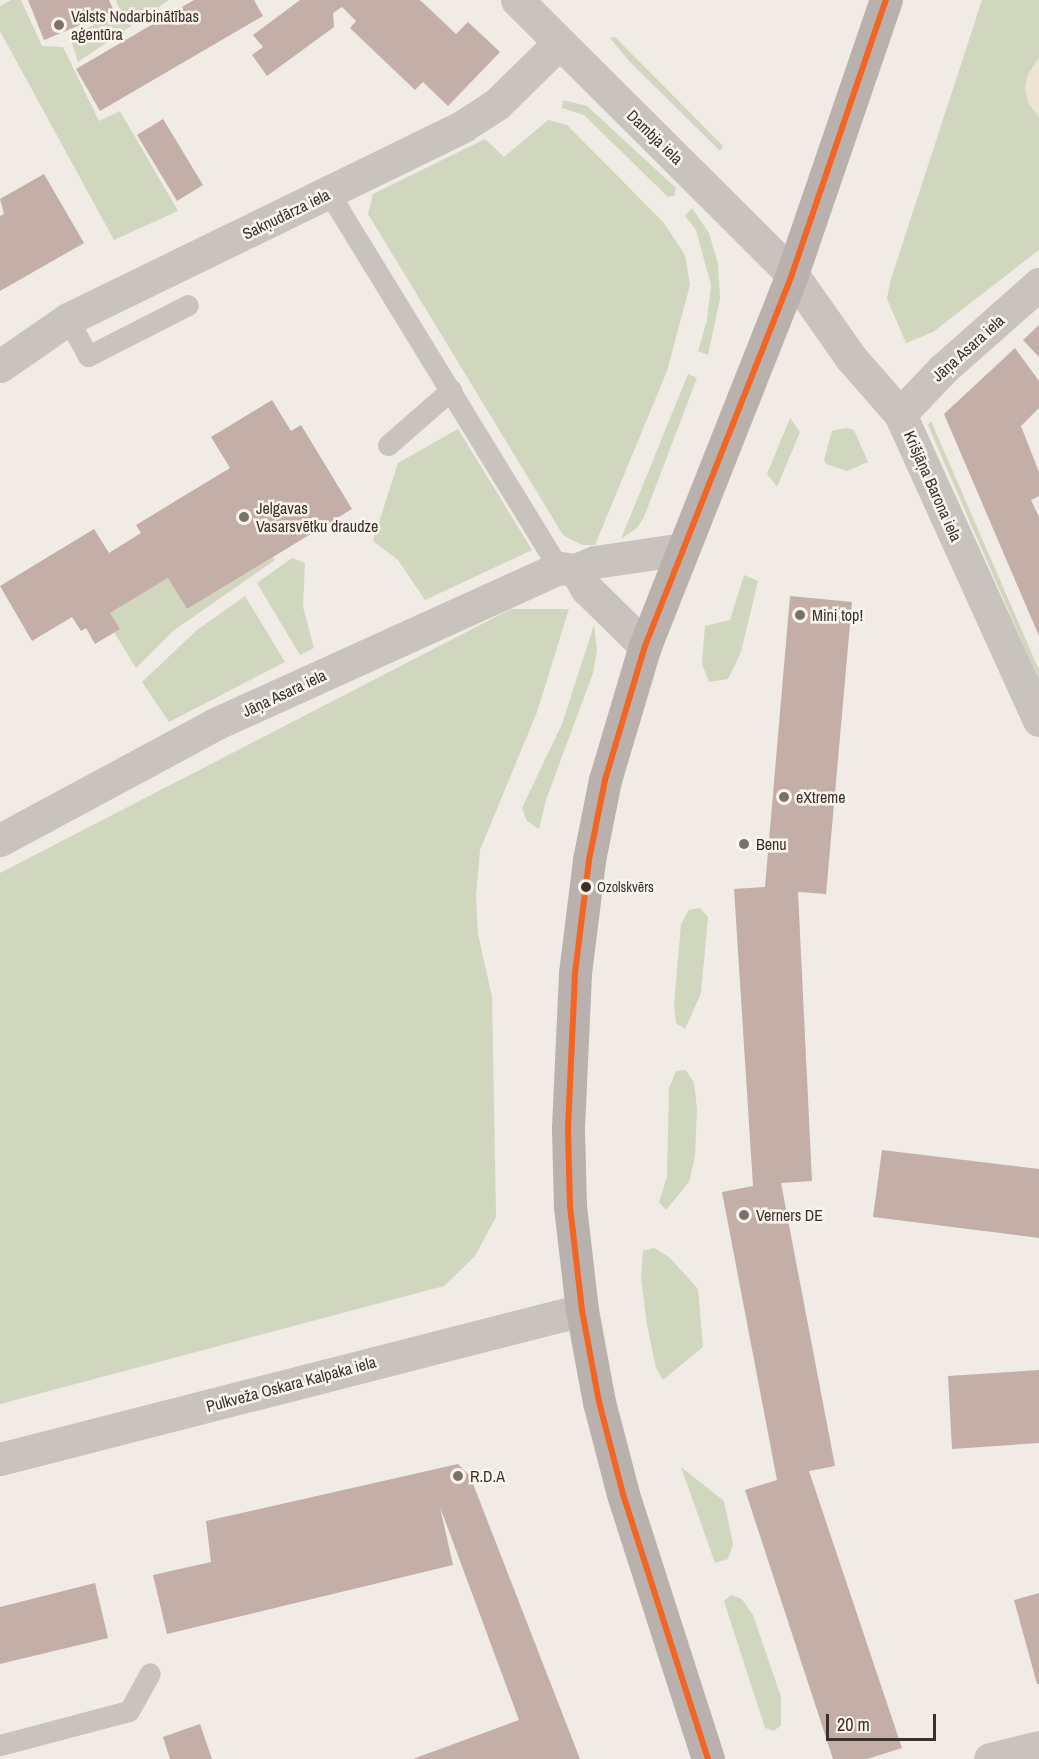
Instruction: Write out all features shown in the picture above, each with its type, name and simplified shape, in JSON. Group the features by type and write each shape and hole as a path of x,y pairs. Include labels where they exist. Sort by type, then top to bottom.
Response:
{"main road":[{"path":"708,1759 623,1494 599,1402 582,1310 570,1206 568,1128 574,973 589,860 605,780 645,646 792,274 886,0"}],"street":[{"name":"Dambja iela","path":"517,0 558,44 792,274"},
{"name":"Sakņudārza iela","path":"0,366 68,319 329,193 471,121 497,104 558,44"},
{"name":"Krišjāņa Barona iela","path":"792,274 851,358 900,414 1039,720"},
{"name":"Jāņa Asara iela","path":"900,414 944,368 1039,284"},
{"name":"Jāņa Asara iela","path":"0,840 215,724 568,569 595,562 683,549"},
{"path":"568,569 645,646"},
{"name":"Pulkveža Oskara Kalpaka iela","path":"0,1459 582,1310"},
{"path":"990,1759 1039,1747"}],"lane":[{"path":"329,193 451,390 568,569"},
{"path":"68,319 88,356 188,305"},
{"path":"387,445 451,390"},
{"path":"0,1745 129,1711 150,1673"}],"green space":[{"path":"11,0 21,0 42,46 63,47 99,121 120,111 178,211 114,240 0,31 0,6"},
{"path":"116,0 169,0 78,62 70,37 120,11"},
{"path":"982,0 1039,0 1039,250 933,332 906,343 887,299 890,282"},
{"path":"615,37 723,146 720,151 630,62 610,38"},
{"path":"563,100 587,106 676,188 674,196 668,197 584,115 562,108"},
{"path":"548,120 567,125 664,223 685,255 690,285 667,371 595,545 582,545 563,535 368,214 373,194 485,139 504,157"},
{"path":"692,208 709,233 718,264 720,299 708,355 698,351 707,320 711,285 696,230 685,216"},
{"path":"688,374 697,378 644,517 637,528 621,539"},
{"path":"790,418 800,432 777,487 767,474"},
{"path":"931,421 1039,670 1039,681 928,425"},
{"path":"846,428 854,430 868,462 847,471 826,464 824,460 832,431"},
{"path":"458,429 532,550 425,600 398,560 373,541 398,463"},
{"path":"273,557 275,560 173,631 136,668 114,632 110,613 168,578 187,609"},
{"path":"292,558 305,563 303,607 314,648 300,655 257,583"},
{"path":"744,575 758,581 741,652 728,679 709,682 702,664 705,626 730,620"},
{"path":"245,596 285,662 169,722 142,682 197,630"},
{"path":"511,609 569,609 537,712 480,850 476,896 478,934 492,997 496,1217 475,1256 444,1286 0,1404 0,873"},
{"path":"594,625 597,651 593,673 546,800 539,829 527,821 522,808 562,724"},
{"path":"700,908 708,917 701,993 685,1029 676,1023 674,1005 681,924 689,910"},
{"path":"686,1070 694,1083 697,1109 695,1157 689,1182 666,1210 659,1202 667,1177 669,1088 676,1071"},
{"path":"654,1248 669,1257 698,1289 703,1347 663,1380 656,1368 647,1325 641,1277 643,1251"},
{"path":"681,1467 724,1501 733,1544 728,1559 715,1563"},
{"path":"731,1595 742,1599 753,1615 781,1697 781,1725 774,1731 765,1728 724,1601"}],"shaded area":[{"path":"1039,57 1039,118 1028,102 1025,89 1027,76"}],"building":[{"name":"Valsts Nodarbinātības aģentūra","path":"28,0 109,0 114,11 44,40"},
{"path":"194,0 254,0 263,16 100,111 76,69"},
{"path":"300,0 420,0 456,34 468,22 500,52 448,106 423,82 415,90 350,28 356,21 342,7 333,13 334,27 267,76 252,55 263,47 253,35"},
{"path":"163,119 203,185 177,201 137,135"},
{"path":"44,174 84,243 0,291 0,216 4,214 0,199"},
{"path":"1039,325 1039,357 1023,340"},
{"path":"1015,348 1039,381 1039,408 1021,426 1039,472 1039,496 1031,500 1039,517 1039,636 944,414"},
{"name":"Jelgavas Vasarsvētku draudze","path":"272,400 291,431 301,425 352,509 187,609 168,578 110,613 120,629 95,644 86,628 81,631 72,617 32,641 0,586 94,529 109,553 141,533 136,525 230,468 211,437"},
{"path":"790,596 852,602 826,894 798,892 812,1181 781,1183 835,1466 809,1471 902,1748 867,1759 833,1759 745,1490 777,1480 722,1192 753,1186 734,889 765,887"},
{"path":"882,1150 1039,1169 1039,1238 873,1217"},
{"path":"1039,1370 1039,1443 952,1449 948,1376"},
{"path":"458,1464 470,1476 580,1759 413,1759 519,1720 440,1507 453,1565 167,1634 153,1575 211,1562 206,1521"},
{"path":"95,1583 108,1638 0,1664 0,1607"},
{"path":"1039,1593 1039,1684 1037,1684 1014,1600"},
{"path":"200,1724 212,1759 170,1759 163,1737"}],"transit line":[{"path":"708,1759 623,1494 599,1402 582,1310 570,1206 568,1128 575,973 589,860 605,780 645,646 792,274 886,0"}],"place":[{"name":"Valsts Nodarbinātības aģentūra","path":"59,25"},
{"name":"Jelgavas Vasarsvētku draudze","path":"244,517"},
{"name":"Mini top!","path":"800,615"},
{"name":"eXtreme","path":"784,797"},
{"name":"Benu","path":"744,844"},
{"name":"Ozolskvērs","path":"586,887"},
{"name":"Verners DE","path":"744,1215"},
{"name":"R.D.A","path":"458,1476"}]}
